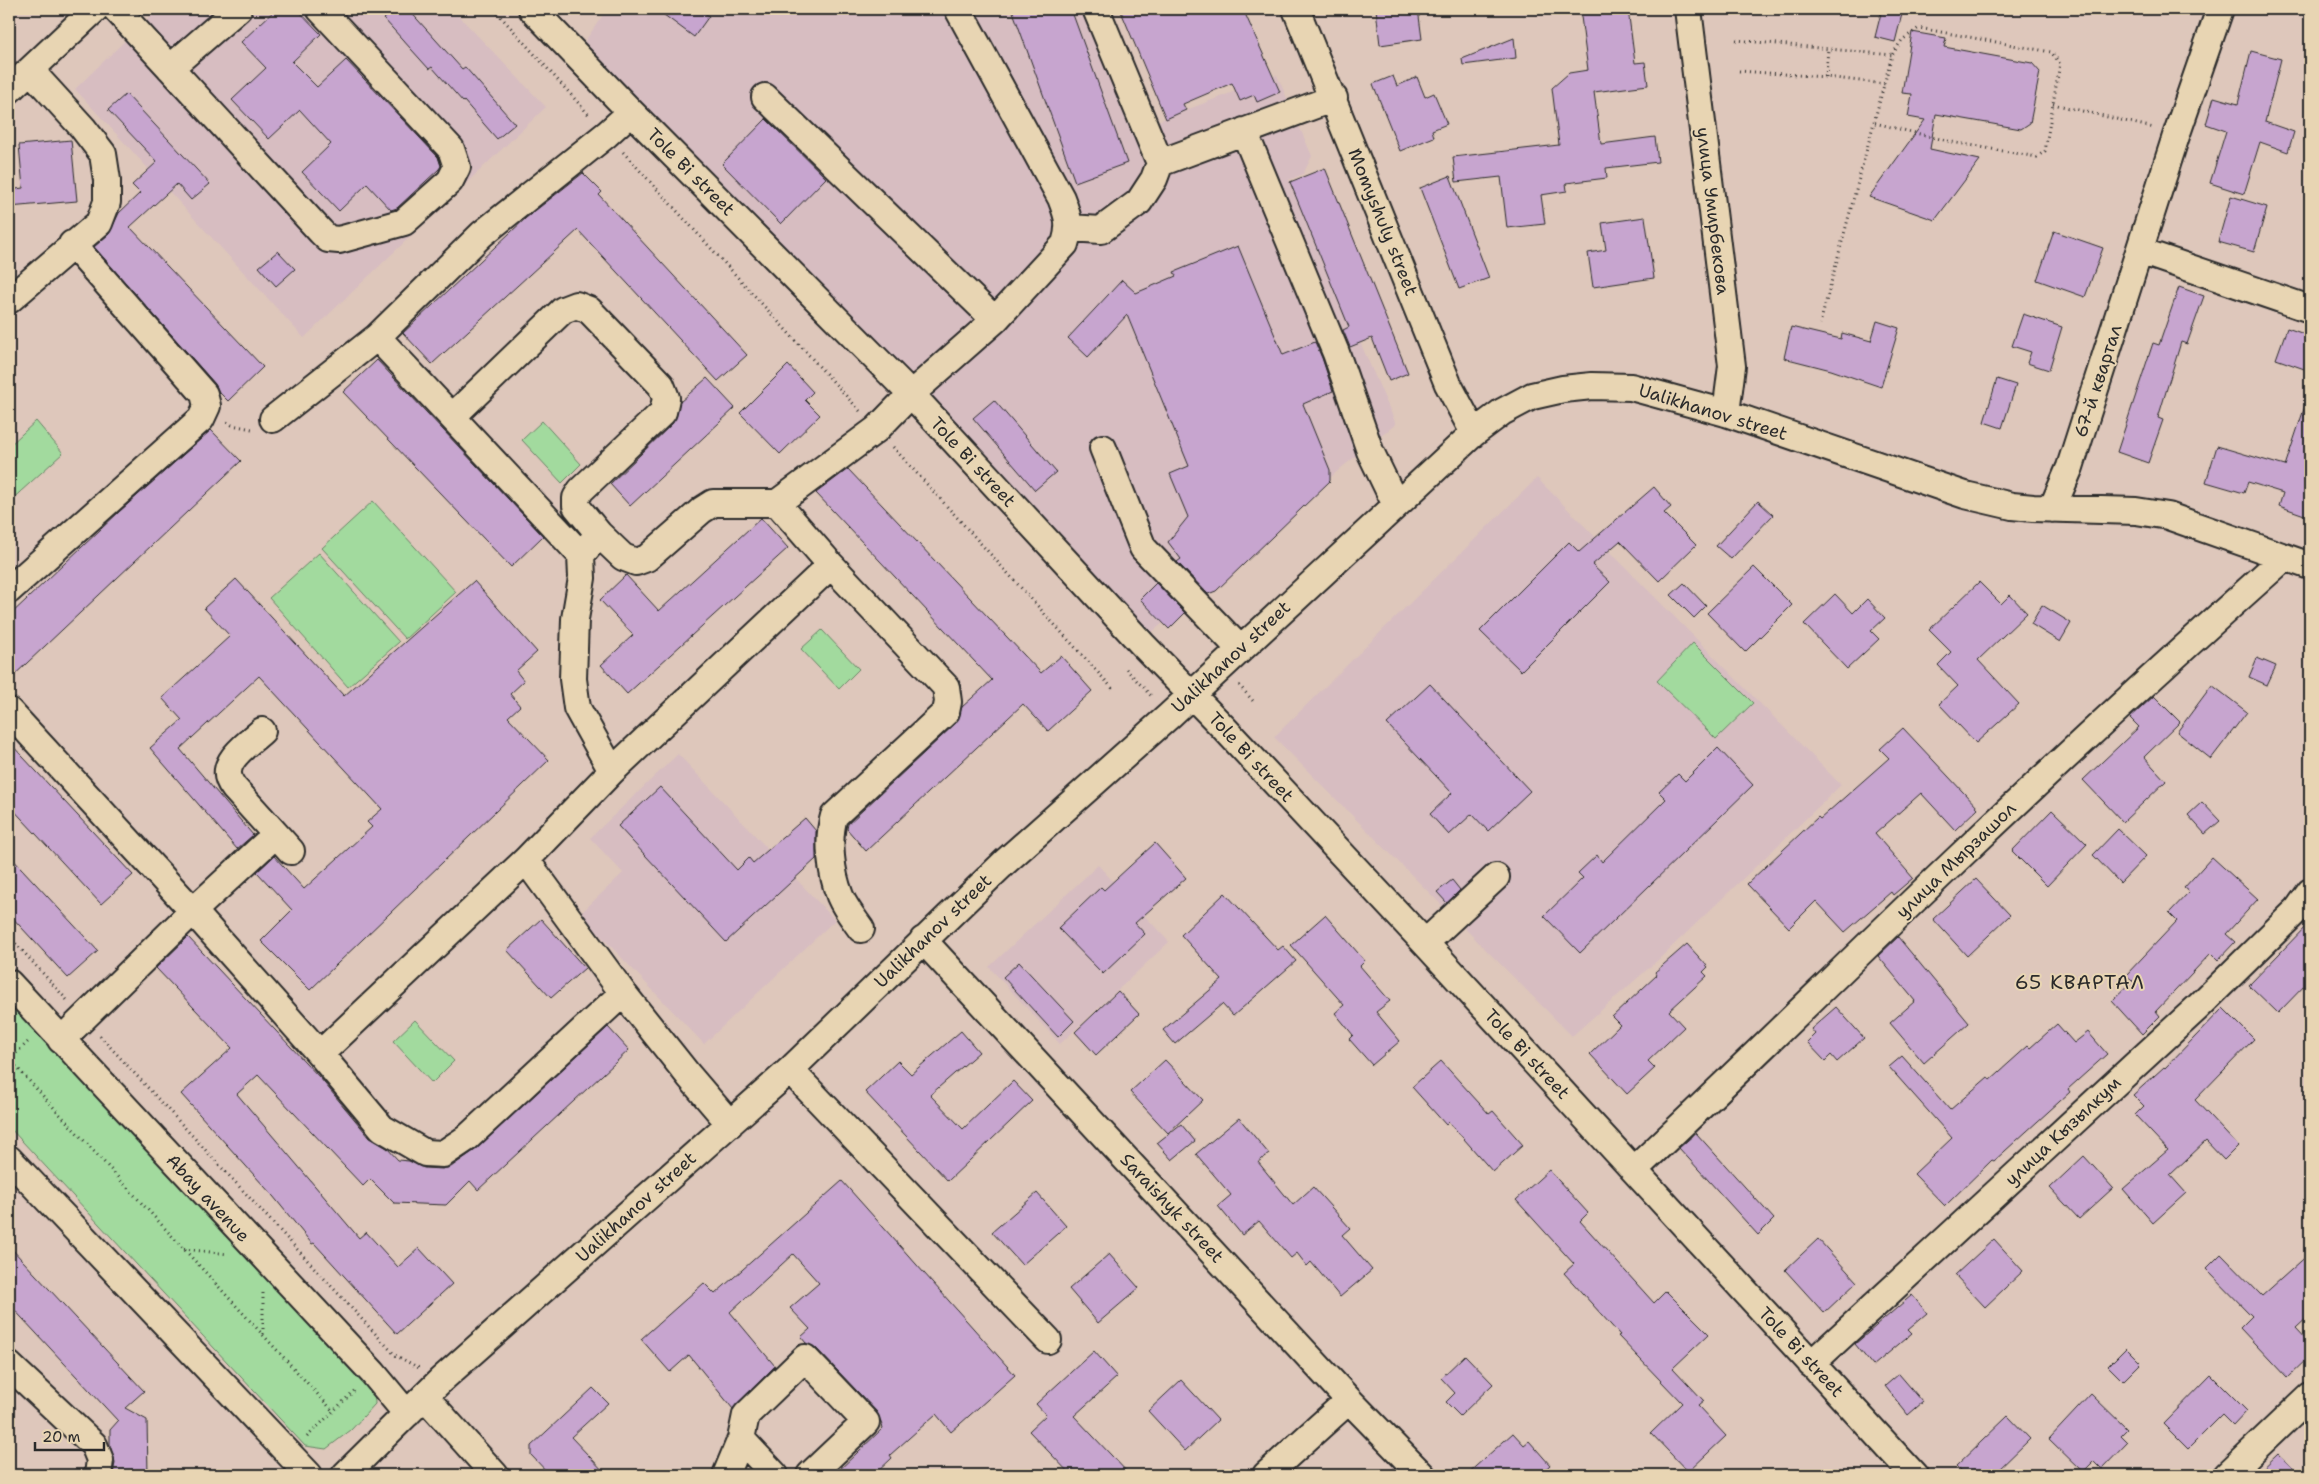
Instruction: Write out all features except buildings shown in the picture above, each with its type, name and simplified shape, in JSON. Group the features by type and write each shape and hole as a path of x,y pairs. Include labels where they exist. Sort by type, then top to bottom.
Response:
{"street":[{"path":"9,90 94,9"},
{"path":"116,9 328,239 339,240 404,222 450,181 457,167 451,149 320,9"},
{"path":"170,68 238,9"},
{"name":"Tole Bi street","path":"532,9 631,112 919,387 1143,645 1425,943 1914,1475"},
{"path":"453,416 563,310 576,305 588,310 661,385 666,398 663,412 576,498 576,506 599,534 624,558 636,562 647,558 702,510 714,503 777,503 877,430 919,387 994,320 1065,244 1070,228 1070,220 1061,198 958,9"},
{"path":"1070,228 1101,230 1139,202 1154,179 1160,164 1096,9"},
{"name":"Momyshuly street","path":"1296,9 1334,98 1448,384 1474,433"},
{"name":"улица Умирбекова","path":"1688,9 1732,366 1726,413"},
{"name":"67-й квартал","path":"2052,509 2070,467 2176,136 2220,9"},
{"path":"9,300 72,244 99,223 108,202 108,180 103,154 83,128 30,70"},
{"path":"765,97 994,320"},
{"path":"1160,164 1334,98"},
{"path":"273,419 377,337 482,234 607,134 631,112"},
{"path":"1244,131 1336,353 1370,451 1396,505"},
{"path":"9,590 201,419 207,406 204,394 72,244"},
{"path":"2140,251 2310,309"},
{"path":"377,337 453,416 581,555 582,578 575,619 573,679 578,708 612,771"},
{"name":"Ualikhanov street","path":"345,1475 424,1397 790,1070 923,940 1474,433 1502,412 1532,396 1563,389 1592,386 1631,387 1726,413 1965,495 2012,506 2136,511 2168,516 2310,566"},
{"path":"1103,448 1143,548 1240,649"},
{"path":"777,503 831,565 946,688 948,695 946,712 834,816 831,826 831,844 835,877 841,898 861,929"},
{"path":"581,555 599,534"},
{"name":"улица Мырзашол","path":"1634,1170 1728,1082 1949,866 2087,737 2285,557"},
{"path":"320,1054 526,860 612,771 831,565"},
{"path":"9,711 193,911 320,1054 382,1128 424,1153 443,1154 467,1138 623,993"},
{"path":"49,1037 84,1018 193,911 283,843 228,780 226,774 227,766 235,756 262,731"},
{"path":"526,860 623,993 730,1124"},
{"path":"1425,943 1496,877"},
{"name":"улица Кызылкум","path":"1811,1364 2197,1008 2298,909 2310,892"},
{"name":"Saraishyk street","path":"923,940 1349,1400 1422,1475"},
{"name":"Abay avenue","path":"9,983 49,1037 372,1373 424,1397 495,1475"},
{"path":"790,1070 1048,1340"},
{"path":"9,1159 309,1475"},
{"path":"726,1475 741,1439 746,1415 806,1358 866,1422 810,1475"},
{"path":"9,1365 94,1446 100,1460 98,1475"},
{"path":"2227,1475 2310,1396"},
{"path":"1266,1475 1349,1400"},
{"path":"741,1439 775,1475"}],"path":[{"path":"494,9 1114,689"},
{"path":"1820,324 1892,55 1902,40 1919,28 2051,52 2060,63 2045,151 2037,157 1952,142 1875,123"},
{"path":"1736,40 1892,55"},
{"path":"1826,77 1828,48"},
{"path":"1739,71 1826,77 1885,84"},
{"path":"2053,104 2151,127 2176,136"},
{"path":"207,406 232,425 253,429 273,419"},
{"path":"9,936 395,1356 424,1397"},
{"path":"49,1037 9,1060 333,1411"},
{"path":"184,1249 228,1254 234,1260"},
{"path":"263,1290 263,1335"},
{"path":"289,1454 372,1373"}],"shaded area":[{"path":"158,9 452,9 546,107 304,338 75,89"},
{"path":"607,9 1098,9 1145,126 1277,75 1312,156 1303,174 1289,180 1396,424 1341,468 1213,584 1148,635 583,44"},
{"path":"1537,478 1841,785 1659,959 1572,1036 1274,737"},
{"path":"678,754 835,920 704,1044 580,914 623,873 590,838"},
{"path":"1098,865 1169,942 1060,1044 989,967"}],"green space":[{"path":"36,421 63,453 9,502 9,446"},
{"path":"542,421 581,464 562,483 522,440"},
{"path":"373,501 456,592 405,639 322,548"},
{"path":"319,553 399,642 348,687 269,598"},
{"path":"822,630 859,669 839,689 801,649"},
{"path":"1693,643 1753,703 1716,739 1657,681"},
{"path":"9,988 374,1378 375,1404 351,1430 326,1449 305,1446 9,1127"},
{"path":"415,1020 454,1061 432,1083 393,1041"}],"district":[{"name":"65 КВАРТАЛ","path":"2080,982"}]}
